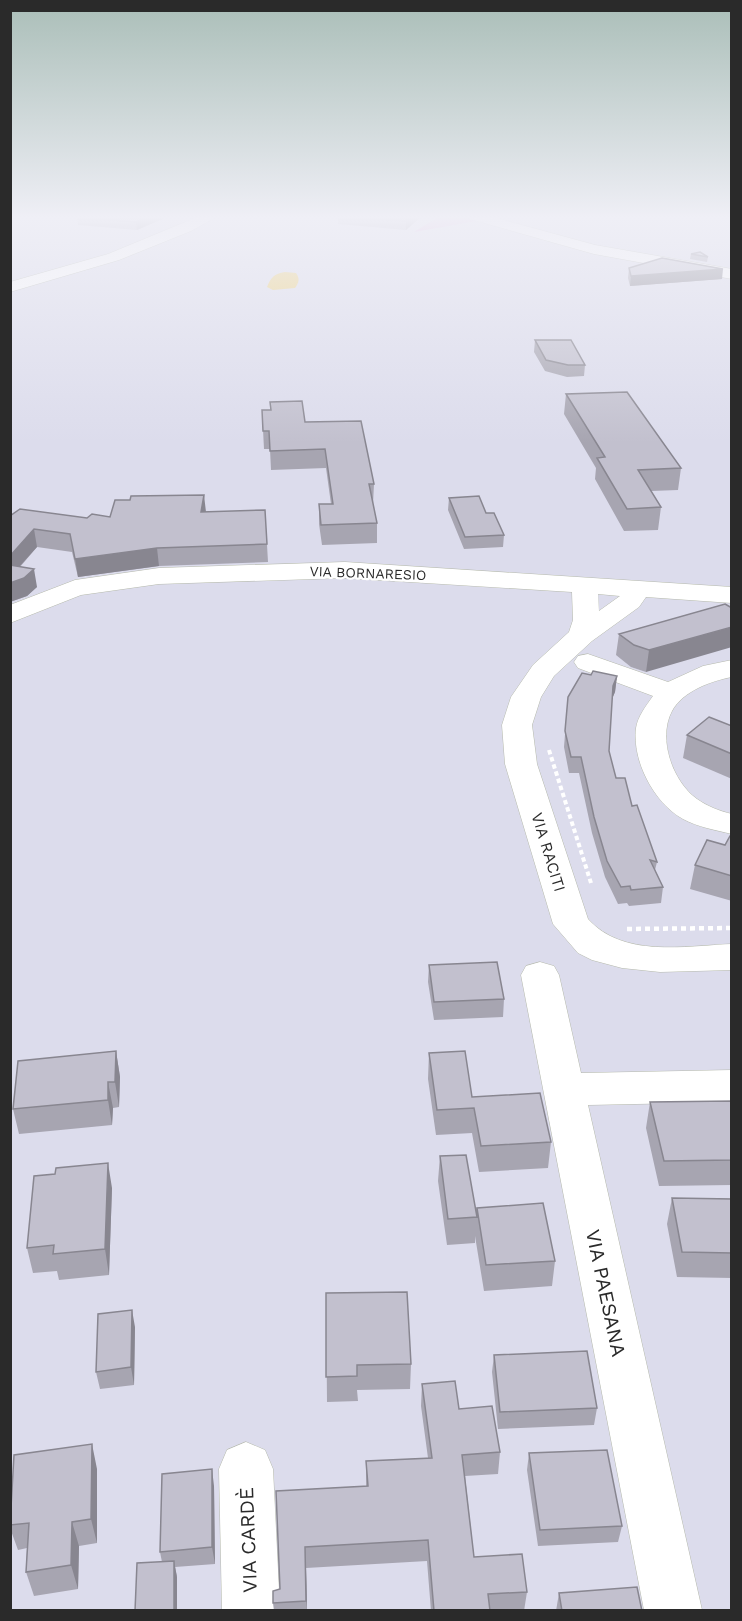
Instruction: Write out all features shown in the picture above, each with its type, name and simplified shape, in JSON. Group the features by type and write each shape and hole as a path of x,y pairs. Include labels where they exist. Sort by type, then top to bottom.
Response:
{"street":[{"name":"VIA BORNARESIO","path":"10,615 75,588 159,576 345,570 732,595"},
{"path":"585,585 586,620 591,639 670,692"},
{"name":"VIA RACITI","path":"639,589 630,601 591,639 543,671 526,697 517,725 521,764 571,924 591,944 621,955 660,958 732,957"},
{"path":"591,639 668,597 692,592"},
{"path":"732,668 713,671 687,681 670,692 655,713 649,734 651,749 665,786 677,801 689,810 712,820 732,824"},
{"name":"VIA PAESANA","path":"540,975 673,1611"},
{"path":"564,1089 732,1086"},
{"name":"VIA CARDÈ","path":"246,1469 251,1611"}],"path":[{"path":"548,740 594,893"},
{"path":"622,929 732,928"}],"building":[{"path":"535,340 571,340 585,365 568,365 546,360"},
{"path":"627,392 681,468 638,470 661,507 627,509 597,458 605,457 566,394"},
{"path":"302,401 305,422 361,421 374,484 369,484 377,523 321,525 319,504 333,504 325,449 270,451 269,431 263,431 262,410 271,410 270,402"},
{"path":"204,495 201,512 265,510 267,544 157,548 75,559 70,534 34,529 10,556 10,516 20,509 87,518 92,514 110,517 115,500 130,500 131,496"},
{"path":"479,496 486,513 494,513 504,535 465,537 449,498"},
{"path":"10,565 34,569 24,578 10,583"},
{"path":"725,604 732,608 732,627 649,650 634,645 619,634"},
{"path":"593,671 617,676 613,686 609,751 616,778 625,778 632,806 637,805 657,862 650,860 663,887 631,890 630,886 621,887 607,861 594,817 581,757 571,757 565,731 568,697 582,673 591,675"},
{"path":"709,717 732,726 732,754 687,735"},
{"path":"732,836 732,876 695,865 707,840 725,845"},
{"path":"497,962 504,999 434,1002 429,965"},
{"path":"116,1051 115,1082 108,1082 108,1100 13,1109 18,1061"},
{"path":"465,1051 472,1097 540,1093 551,1142 481,1146 474,1108 437,1110 429,1053"},
{"path":"732,1101 732,1160 664,1161 650,1102"},
{"path":"466,1155 477,1217 448,1219 440,1156"},
{"path":"108,1163 105,1249 53,1254 54,1245 27,1248 34,1176 55,1174 56,1168"},
{"path":"672,1198 732,1199 732,1253 682,1252"},
{"path":"543,1203 555,1261 486,1265 477,1208"},
{"path":"407,1292 411,1364 357,1365 357,1376 326,1377 326,1293"},
{"path":"132,1310 131,1367 96,1372 98,1314"},
{"path":"587,1351 597,1408 500,1412 494,1355"},
{"path":"455,1381 459,1409 492,1406 500,1452 462,1455 474,1557 522,1554 527,1592 488,1594 490,1611 434,1611 428,1540 305,1547 306,1601 273,1603 273,1591 280,1589 276,1491 368,1486 366,1461 432,1458 422,1384"},
{"path":"92,1444 91,1519 72,1522 71,1565 26,1572 29,1523 10,1525 14,1455"},
{"path":"607,1450 622,1526 540,1530 529,1453"},
{"path":"212,1469 212,1547 160,1552 162,1474"},
{"path":"174,1561 174,1611 135,1611 137,1563"},
{"path":"637,1587 642,1611 562,1611 559,1593"}]}
